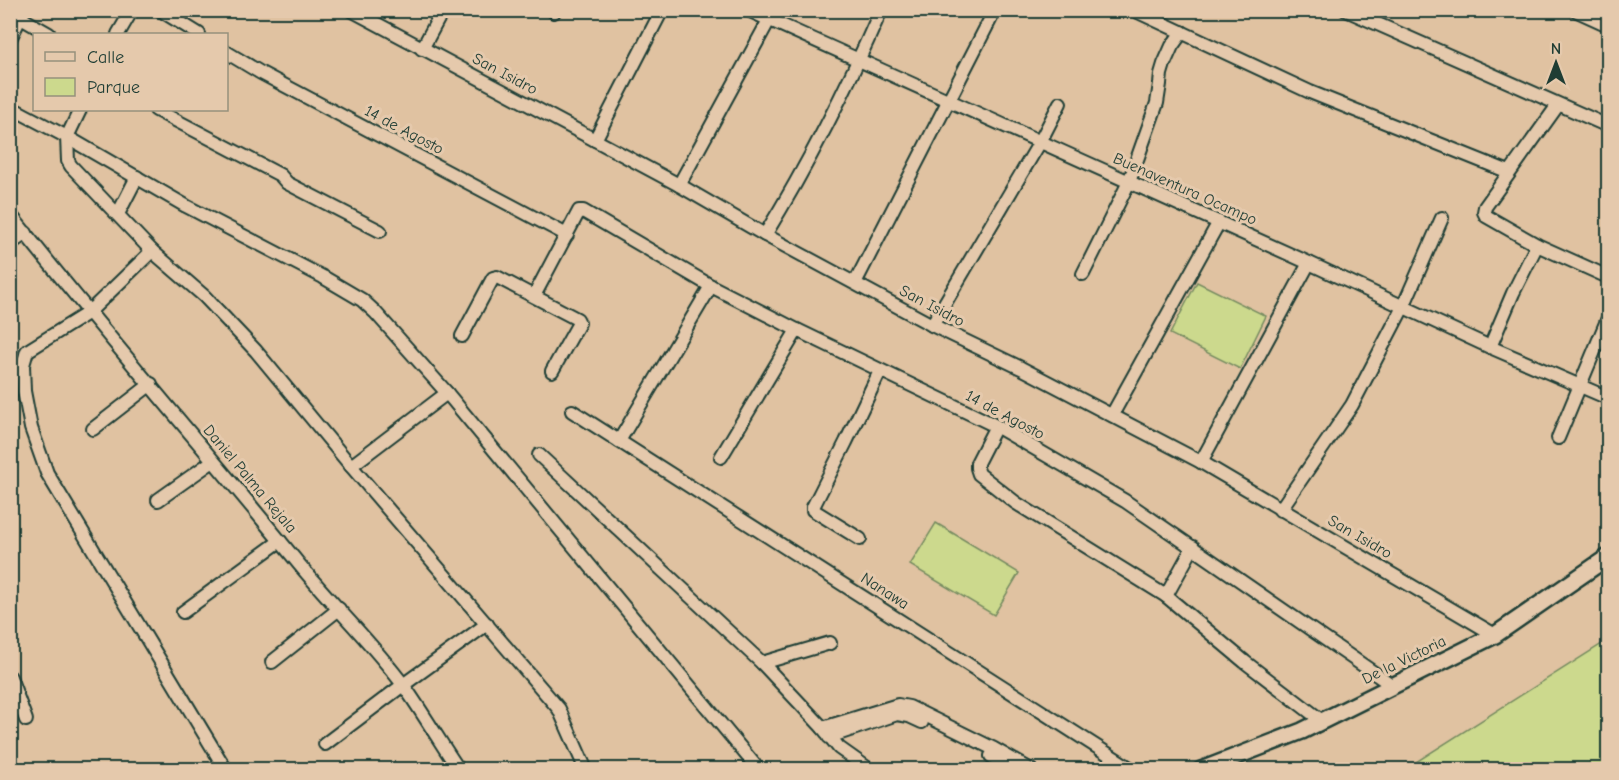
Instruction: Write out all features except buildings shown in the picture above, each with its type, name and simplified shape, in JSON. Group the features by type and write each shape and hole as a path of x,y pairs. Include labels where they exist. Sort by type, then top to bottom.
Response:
{"main road":[{"name":"De la Victoria","path":"1201,770 1302,731 1495,635 1608,557"}],"street":[{"path":"119,33 132,10"},
{"path":"160,10 197,33"},
{"name":"San Isidro","path":"351,10 422,50 679,185 765,235 932,325 1021,368 1201,462 1495,635"},
{"path":"422,50 443,10"},
{"path":"595,140 662,10"},
{"name":"Buenaventura Ocampo","path":"748,10 770,15 859,60 1490,347 1608,398"},
{"path":"765,235 794,186 859,60 881,10"},
{"path":"855,283 995,10"},
{"path":"1134,10 1310,92 1509,172"},
{"path":"1346,10 1608,126"},
{"path":"1575,10 1608,25"},
{"path":"10,39 22,14 48,33"},
{"path":"679,185 770,15"},
{"path":"1083,274 1129,182 1157,103 1164,64 1172,46 1182,32"},
{"name":"14 de Agosto","path":"228,53 261,73 567,235 581,210 711,286 996,426 1125,501 1393,686"},
{"path":"932,325 1040,142 1060,103"},
{"path":"1558,105 1509,172 1485,207 1484,212 1486,216 1536,245 1608,277"},
{"path":"10,107 186,206 306,267 362,300 447,393 759,770"},
{"path":"80,111 67,137 68,161 71,166 152,251 204,296 256,351 559,709 586,770"},
{"path":"158,111 280,175 287,183 380,231"},
{"path":"118,214 137,177"},
{"name":"Daniel Palma Rejala","path":"10,214 88,312 403,685 458,769"},
{"path":"1280,510 1352,405 1403,307 1442,218"},
{"path":"1112,415 1219,222"},
{"path":"10,244 26,233"},
{"path":"534,296 567,235"},
{"path":"1490,347 1536,245"},
{"path":"152,251 88,312 27,351 23,364 24,391 31,428 47,473 226,770"},
{"path":"1201,462 1309,263"},
{"path":"462,336 494,278 497,277 577,319 579,323 552,371"},
{"path":"619,441 711,286"},
{"path":"1558,438 1608,318"},
{"path":"721,457 797,330"},
{"path":"860,539 813,510 813,507 880,371"},
{"path":"93,429 151,384"},
{"path":"351,466 447,393"},
{"name":"Nanawa","path":"572,411 1133,770"},
{"path":"996,426 977,463 979,474 1016,503 1166,596 1245,662 1322,721"},
{"path":"539,455 762,663 839,748 870,770"},
{"path":"158,500 213,461"},
{"path":"183,612 280,541"},
{"path":"1166,596 1193,547"},
{"path":"272,662 339,609"},
{"path":"325,744 487,624"},
{"path":"762,663 830,643"},
{"path":"10,677 26,720"},
{"path":"826,733 909,707 1031,770"},
{"path":"898,710 1013,770"}],"green space":[{"path":"1197,282 1266,316 1240,369 1170,334"},
{"path":"936,523 1019,573 994,615 910,565"},
{"path":"1608,640 1608,769 1405,769"}]}
